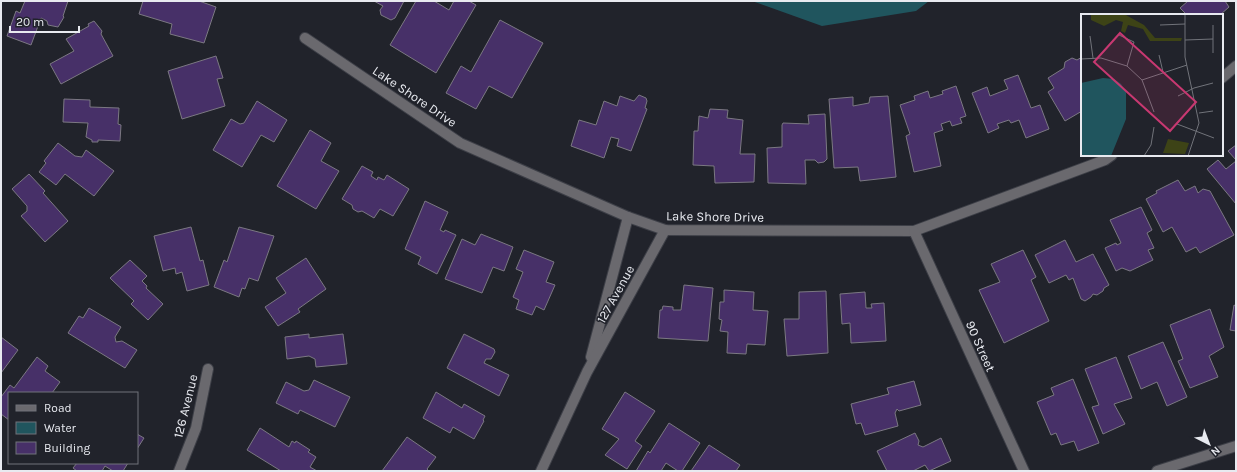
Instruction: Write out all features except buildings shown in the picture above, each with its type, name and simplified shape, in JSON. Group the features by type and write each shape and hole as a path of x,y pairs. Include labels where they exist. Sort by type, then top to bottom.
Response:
{"street":[{"name":"Lake Shore Drive","path":"305,38 460,143 628,217 665,230 914,231 1105,160 1111,156"},
{"path":"1223,77 1236,66"},
{"name":"127 Avenue","path":"587,372 628,217"},
{"name":"127 Avenue","path":"541,471 587,372 665,230"},
{"name":"90 Street","path":"914,231 1024,471"},
{"name":"126 Avenue","path":"179,471 196,428 208,369"},
{"path":"1156,471 1236,446"}],"water":[{"path":"752,1 929,1 916,11 822,26"}]}
